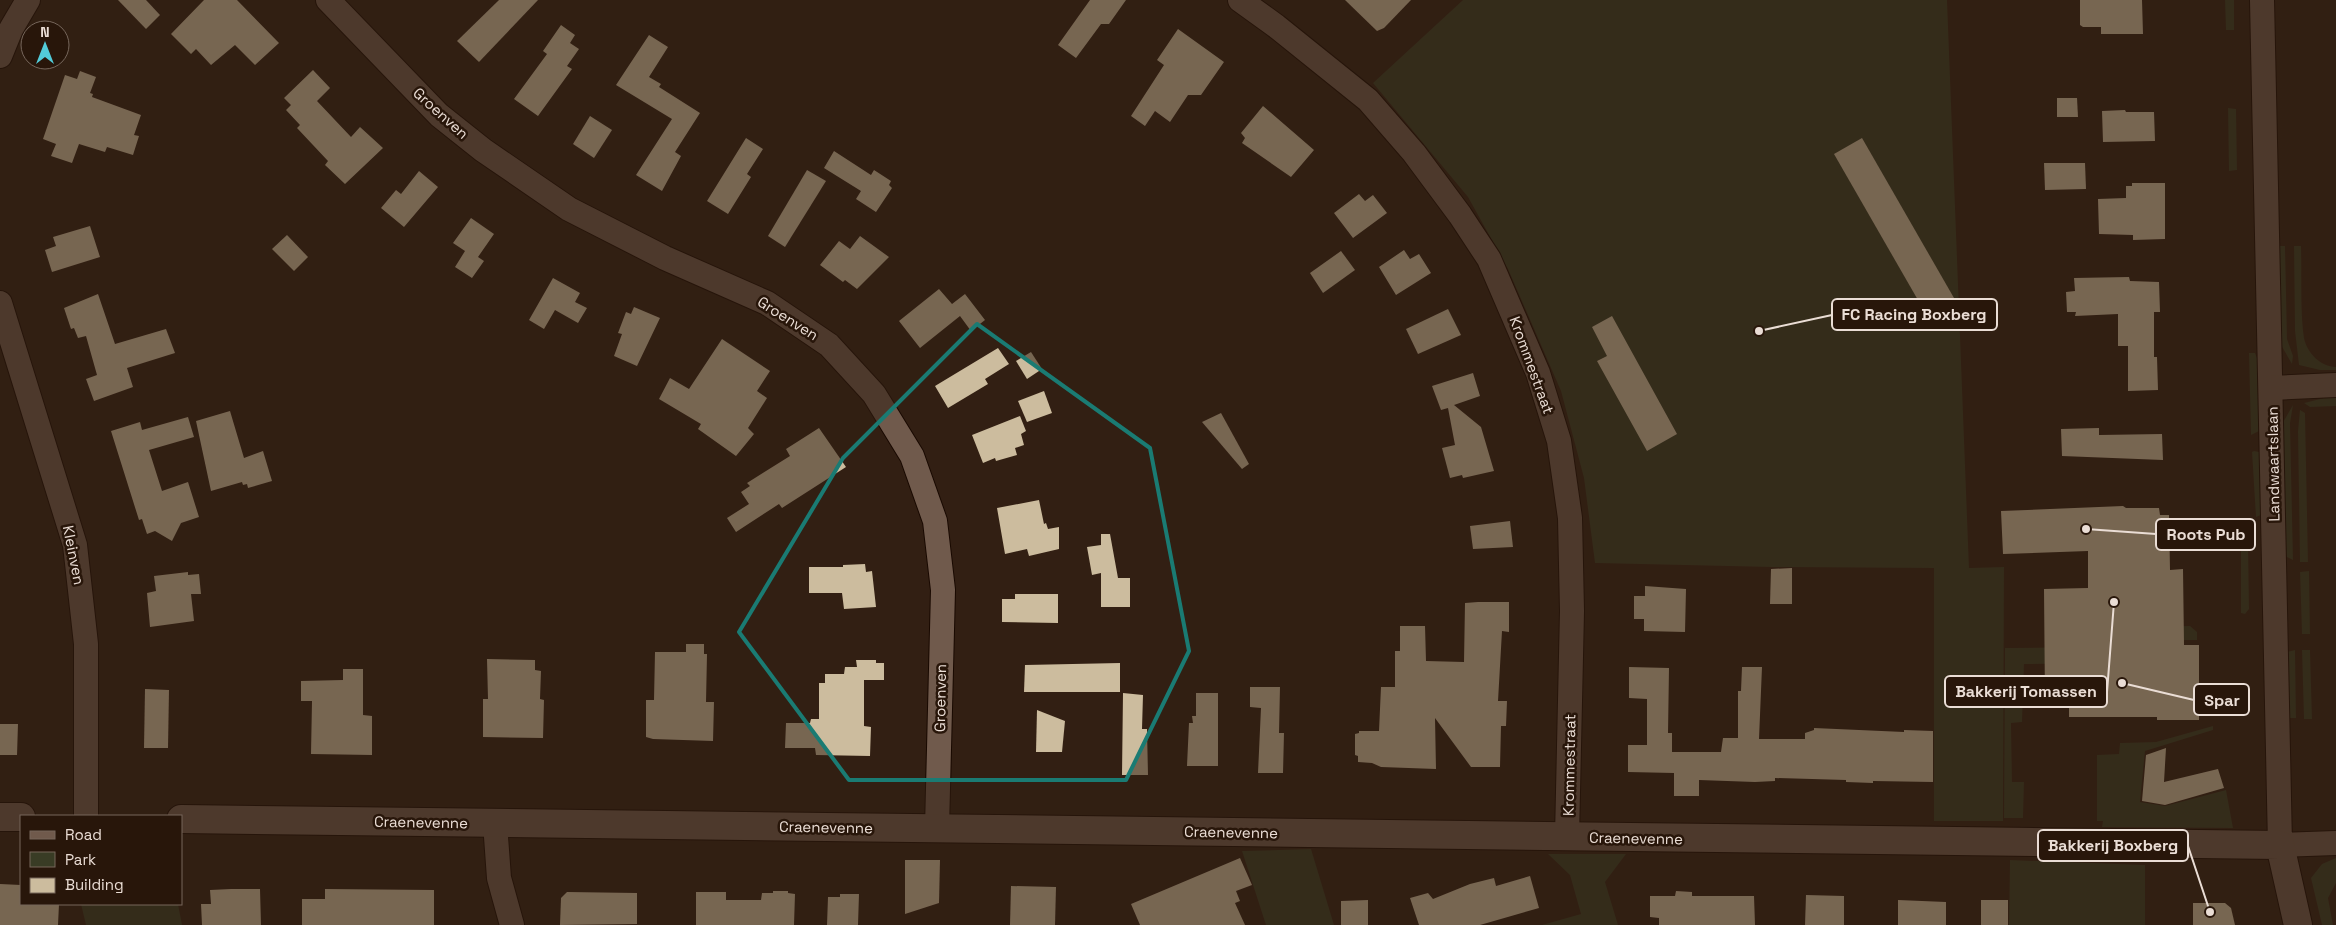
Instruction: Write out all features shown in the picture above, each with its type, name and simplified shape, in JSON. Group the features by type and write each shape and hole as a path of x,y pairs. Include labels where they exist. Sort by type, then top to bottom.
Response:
{"street":[{"path":"0,56 11,29 28,0"},
{"name":"Groenven","path":"328,0 439,115 483,150 569,209 665,258 768,303 829,345 874,394 912,456 935,521 943,590 937,828"},
{"name":"Krommestraat","path":"1240,0 1276,26 1368,100 1414,154 1460,214 1489,259 1538,373 1558,442 1570,518 1572,611 1567,837"},
{"name":"Landwaartslaan","path":"2262,0 2272,388 2280,844 2298,925"},
{"name":"Kleinven","path":"0,303 75,545 86,644 86,815"},
{"path":"2272,388 2336,385"},
{"path":"0,817 20,817"},
{"name":"Craenevenne","path":"182,819 2280,844"},
{"path":"495,823 499,878 512,925"},
{"path":"2280,844 2336,843"}],"highlighted area":[{"path":"977,324 1150,448 1189,651 1126,780 849,780 739,632 843,458"}],"green space":[{"path":"1463,0 1947,0 1969,568 2004,567 2003,821 1934,821 1934,568 1595,563 1584,478 1561,391 1508,269 1468,197 1373,83"},
{"path":"2225,0 2234,0 2234,30 2226,30"},
{"path":"2228,108 2236,109 2237,170 2229,171"},
{"path":"2278,246 2285,246 2287,339 2293,356 2292,364 2281,345"},
{"path":"2294,246 2301,246 2302,316 2306,344 2315,358 2325,365 2336,367 2336,370 2320,370 2299,365 2295,331"},
{"path":"2249,353 2255,353 2257,358 2259,431 2251,435"},
{"path":"2324,398 2336,398 2336,406 2310,407 2304,403"},
{"path":"2293,405 2290,423 2293,560 2285,556 2282,424"},
{"path":"2300,410 2305,413 2308,562 2300,562 2298,431"},
{"path":"2252,452 2259,452 2261,515 2256,517"},
{"path":"2241,537 2248,540 2249,609 2245,614 2241,613"},
{"path":"2309,571 2310,634 2302,634 2300,572"},
{"path":"2190,626 2197,632 2197,640 2155,640 2113,663 2024,664 2022,722 2011,723 2012,782 2024,782 2023,818 2004,818 2005,648 2097,647 2133,627"},
{"path":"2295,650 2296,718 2288,718 2287,652"},
{"path":"2302,650 2310,650 2312,719 2304,719"},
{"path":"2213,726 2213,730 2145,751 2140,802 2165,806 2226,790 2233,828 2102,827 2103,821 2097,821 2097,755 2119,754 2120,743 2156,742"},
{"path":"1311,849 1334,925 1266,925 1242,851"},
{"path":"1548,854 1626,854 1605,882 1618,925 1542,925 1581,914 1570,875"},
{"path":"2336,858 2336,883 2328,898 2333,925 2322,925 2311,878 2322,864"},
{"path":"2010,860 2145,865 2145,925 2009,925"},
{"path":"81,905 178,905 182,925 86,925"}],"building":[{"path":"118,0 146,0 160,15 146,29"},
{"path":"204,0 237,0 279,43 255,65 235,45 211,65 196,49 191,54 171,34"},
{"path":"499,0 538,0 479,62 457,41"},
{"path":"1090,0 1126,0 1109,24 1101,24 1076,58 1058,45"},
{"path":"1345,0 1411,0 1384,28 1377,31"},
{"path":"2080,0 2142,0 2143,34 2101,34 2101,27 2083,27 2080,25"},
{"path":"561,25 575,35 570,43 579,49 567,66 572,69 538,116 514,99 547,54 543,51"},
{"path":"1178,29 1224,62 1201,95 1188,95 1170,122 1155,111 1145,126 1131,116 1164,65 1157,60"},
{"path":"649,35 668,47 649,77 661,84 659,87 700,113 675,152 681,156 662,191 636,175 672,119 616,85"},
{"path":"313,70 330,88 317,101 351,137 360,127 383,148 345,184 325,165 328,161 297,128 300,125 286,110 291,105 284,98"},
{"path":"80,71 96,77 90,93 93,94 92,97 141,115 134,135 139,136 133,155 107,147 105,152 79,144 72,163 51,156 56,144 43,139 65,75 77,79"},
{"path":"2057,98 2077,98 2078,117 2057,117"},
{"path":"1263,106 1314,150 1291,177 1242,143 1245,138 1241,133"},
{"path":"2125,110 2126,112 2154,112 2155,141 2103,142 2102,111"},
{"path":"590,116 612,130 594,158 573,144"},
{"path":"746,138 763,149 747,174 751,177 728,214 707,201"},
{"path":"1862,138 1954,298 1926,314 1834,154"},
{"path":"834,151 871,175 874,170 891,181 889,185 892,188 876,212 856,199 861,191 824,168"},
{"path":"2044,163 2085,163 2086,189 2045,190"},
{"path":"807,170 826,181 785,247 768,236"},
{"path":"419,171 438,187 404,227 381,208 396,190 401,194"},
{"path":"2132,183 2165,183 2165,239 2133,240 2133,235 2099,234 2098,199 2126,198 2126,186 2132,186"},
{"path":"1359,194 1365,201 1373,195 1387,213 1353,238 1334,213"},
{"path":"471,218 494,234 478,257 484,261 472,278 455,267 465,251 453,243"},
{"path":"90,226 100,257 52,272 45,250 56,246 53,237"},
{"path":"287,235 308,257 294,271 272,249"},
{"path":"860,236 889,257 857,289 845,280 843,282 820,265 839,241 850,249"},
{"path":"1404,250 1410,259 1419,254 1431,273 1396,295 1379,267"},
{"path":"1341,251 1355,270 1323,293 1310,273"},
{"path":"2129,277 2130,281 2159,282 2160,312 2154,312 2154,357 2157,357 2158,390 2128,391 2128,346 2118,346 2118,314 2075,316 2076,312 2067,312 2066,292 2075,291 2074,278"},
{"path":"553,278 580,293 575,302 587,308 578,323 555,310 544,329 529,320"},
{"path":"939,289 952,304 965,294 985,320 971,331 960,316 920,348 899,321"},
{"path":"98,294 115,344 166,329 175,353 127,368 133,387 94,401 86,379 97,375 86,336 78,338 74,328 71,329 64,308"},
{"path":"634,307 660,318 637,366 614,356 622,334 618,333 626,312 631,314"},
{"path":"1448,309 1461,335 1418,354 1406,329"},
{"path":"1612,316 1677,434 1647,451 1597,361 1607,356 1592,327"},
{"path":"722,339 770,371 757,391 767,398 748,428 754,434 736,456 698,429 701,424 659,399 670,378 689,389"},
{"path":"998,348 1009,364 985,379 988,384 948,408 935,386"},
{"path":"1031,352 1042,369 1027,379 1016,361"},
{"path":"1473,373 1480,396 1454,405 1481,427 1494,471 1463,478 1462,475 1450,478 1442,448 1455,445 1448,408 1441,410 1432,386"},
{"path":"1044,391 1052,413 1027,422 1018,401"},
{"path":"230,411 244,458 263,451 272,481 248,488 247,484 243,485 242,482 211,491 196,421"},
{"path":"1221,413 1249,464 1242,469 1202,422"},
{"path":"1020,416 1026,431 1021,434 1024,445 1015,448 1017,455 996,461 995,458 983,463 972,435"},
{"path":"188,417 194,437 149,450 162,491 188,482 199,517 181,523 172,541 155,531 147,534 142,519 139,520 111,431 140,422 142,430"},
{"path":"819,428 846,467 782,508 779,504 736,532 727,518 749,504 741,492 750,486 747,483 790,456 786,449"},
{"path":"2099,428 2099,435 2162,434 2163,460 2062,456 2061,429"},
{"path":"1039,500 1044,524 1046,523 1048,529 1059,527 1059,549 1029,556 1027,549 1005,554 997,508"},
{"path":"2123,506 2126,508 2159,508 2160,515 2169,515 2170,570 2183,569 2184,645 2199,645 2199,720 2157,720 2157,717 2069,717 2069,701 2045,701 2044,589 2088,588 2088,551 2003,554 2001,511"},
{"path":"1510,521 1513,547 1473,549 1470,526"},
{"path":"1101,534 1110,534 1118,578 1130,578 1130,607 1101,607 1101,573 1092,575 1087,547 1101,545"},
{"path":"865,564 866,572 872,571 876,607 844,609 842,593 809,593 809,567 843,567 843,565"},
{"path":"1792,568 1792,604 1770,604 1771,569"},
{"path":"188,572 188,575 199,574 201,594 191,594 194,621 150,627 147,593 156,591 154,576"},
{"path":"1645,586 1686,589 1685,632 1644,631 1644,619 1634,619 1634,596 1645,596"},
{"path":"1015,594 1058,594 1058,623 1002,622 1002,599 1015,599"},
{"path":"1509,602 1509,632 1502,631 1498,701 1507,701 1506,726 1501,726 1500,767 1471,767 1435,718 1436,769 1381,767 1372,763 1358,762 1358,756 1355,755 1355,734 1359,733 1359,731 1379,731 1381,687 1395,687 1395,651 1400,651 1400,626 1425,626 1426,661 1464,662 1465,603"},
{"path":"686,644 704,644 704,654 707,654 706,702 714,702 713,741 653,739 646,737 646,700 654,700 655,652 686,652"},
{"path":"487,659 535,660 535,670 541,671 540,699 544,700 543,738 483,737 483,699 488,699"},
{"path":"856,660 876,660 876,663 884,663 884,680 864,680 864,726 871,727 870,756 816,755 815,748 785,748 786,723 810,723 811,719 819,719 819,683 825,683 825,674 844,674 845,667 857,667"},
{"path":"1120,663 1120,692 1024,692 1025,665"},
{"path":"1629,667 1669,668 1668,733 1672,733 1672,752 1721,752 1723,738 1738,738 1738,691 1741,691 1742,667 1762,667 1759,739 1805,739 1805,733 1814,730 1814,728 1904,732 1904,730 1933,731 1933,782 1873,781 1873,783 1846,782 1846,780 1775,778 1775,781 1755,782 1699,780 1699,796 1674,796 1674,773 1628,772 1628,745 1647,745 1647,699 1629,698"},
{"path":"343,669 363,669 363,715 372,716 372,755 311,754 312,701 301,701 301,681 343,680"},
{"path":"1250,687 1280,687 1279,733 1284,733 1283,773 1258,773 1261,708 1250,707"},
{"path":"145,689 169,690 168,748 144,748"},
{"path":"1123,693 1143,695 1142,729 1147,729 1148,775 1122,775"},
{"path":"1196,693 1218,693 1218,766 1187,766 1189,723 1193,723 1192,716 1196,716"},
{"path":"1037,710 1065,721 1062,752 1036,752"},
{"path":"0,724 18,724 17,755 0,755"},
{"path":"2166,748 2164,782 2218,769 2224,788 2165,805 2142,801 2146,755"},
{"path":"1240,858 1252,885 1236,891 1240,901 1235,903 1245,925 1140,925 1131,904"},
{"path":"905,860 940,860 939,903 905,914"},
{"path":"1530,876 1539,908 1480,925 1419,925 1410,898 1428,893 1433,899 1470,884 1494,878 1496,886"},
{"path":"0,884 20,885 20,905 59,905 58,925 0,925"},
{"path":"1011,886 1056,887 1055,925 1010,925"},
{"path":"260,889 261,925 202,925 201,904 211,904 210,890"},
{"path":"325,889 434,890 434,925 302,925 302,899 325,899"},
{"path":"773,891 788,891 788,893 795,894 794,925 696,925 696,892 726,892 726,900 761,900 762,893 773,893"},
{"path":"1676,891 1692,892 1692,896 1754,896 1755,925 1659,925 1659,918 1650,917 1650,896 1675,896"},
{"path":"567,892 637,893 637,924 560,925 561,898"},
{"path":"840,894 859,894 858,925 827,925 828,897 840,897"},
{"path":"1806,895 1844,896 1844,925 1805,925"},
{"path":"1368,900 1368,925 1341,925 1341,901"},
{"path":"1898,900 1946,902 1946,925 1898,925"},
{"path":"1981,900 2008,900 2008,925 1981,925"},
{"path":"2193,903 2225,903 2231,908 2235,925 2193,925"}],"place":[{"name":"FC Racing Boxberg","path":"1759,331"},
{"name":"Roots Pub","path":"2086,529"},
{"name":"Bakkerij Tomassen","path":"2114,602"},
{"name":"Spar","path":"2122,683"},
{"name":"Bakkerij Boxberg","path":"2210,912"}]}
